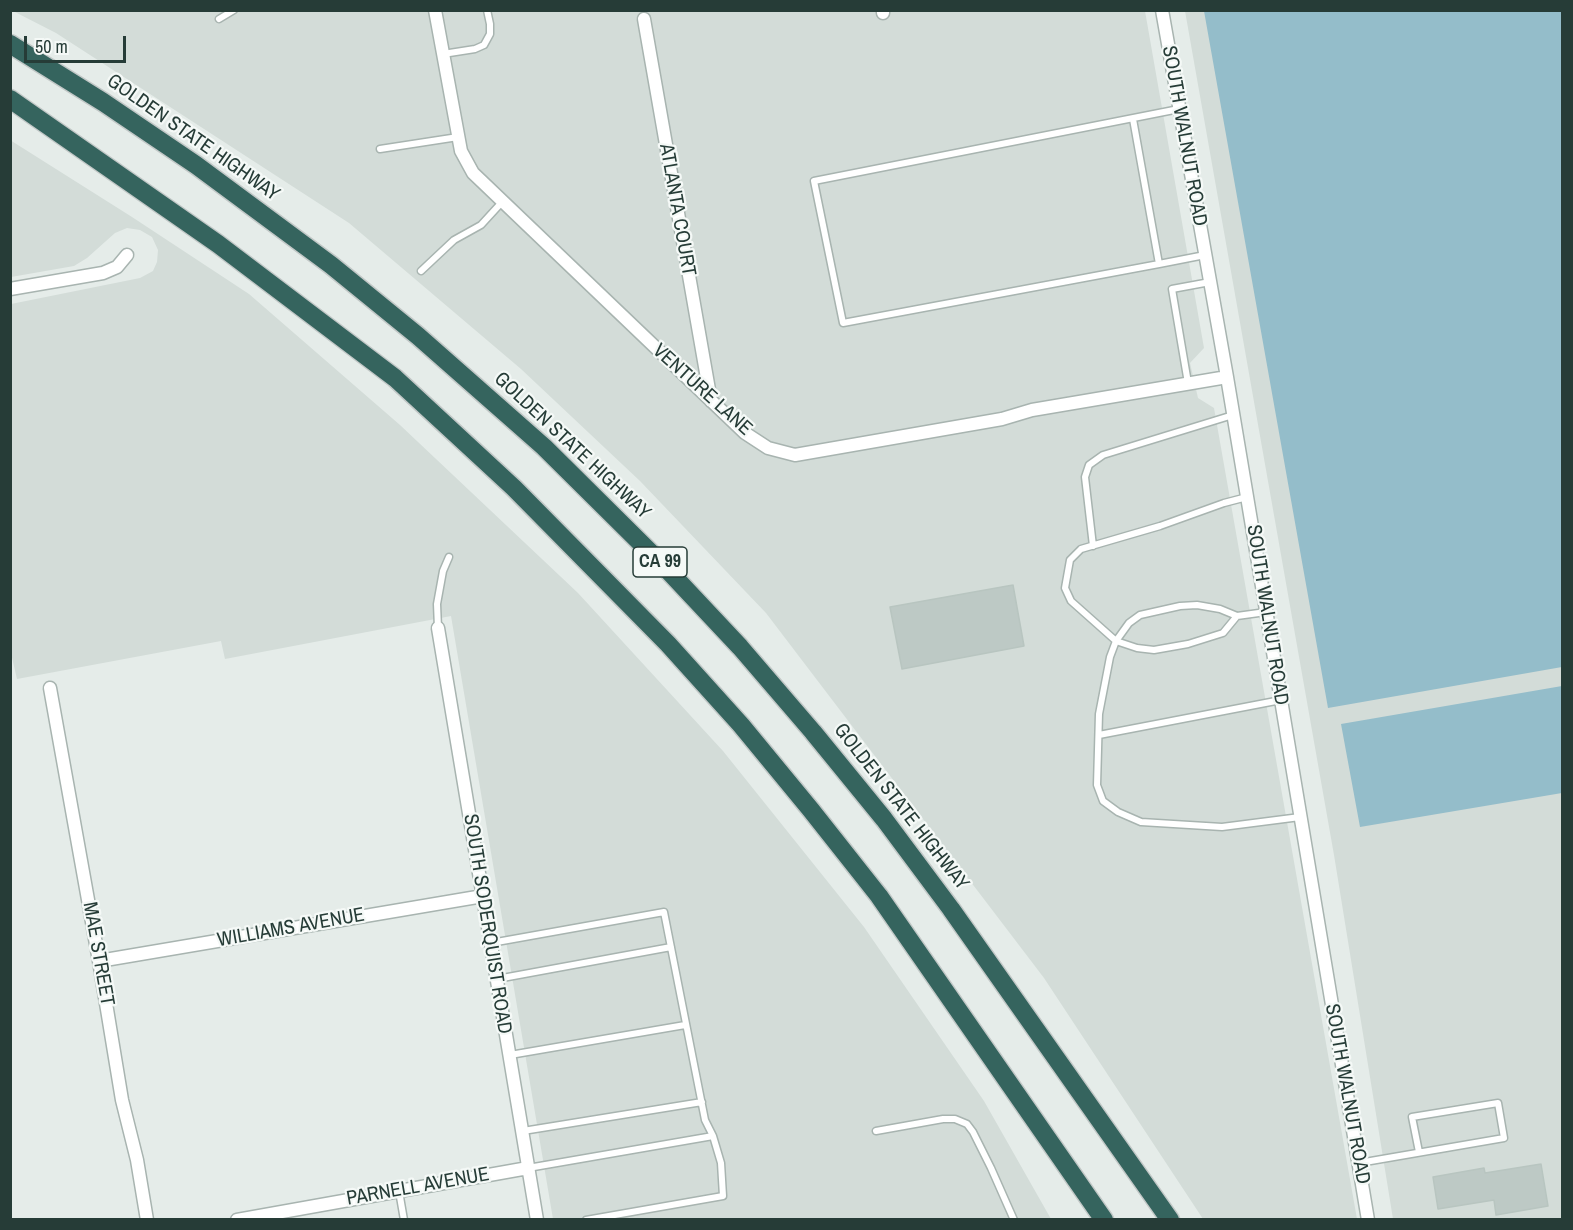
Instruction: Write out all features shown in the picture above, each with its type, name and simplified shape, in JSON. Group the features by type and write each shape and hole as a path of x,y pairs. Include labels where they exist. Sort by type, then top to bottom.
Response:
{"highway":[{"name":"GOLDEN STATE HIGHWAY","path":"10,44 103,102 196,165 339,272 435,350 544,447 663,565 740,647 884,819 951,909 1170,1220"},
{"name":"CA 99","path":"10,99 218,244 394,378 513,488 668,644 741,725 879,896 1104,1220"}],"street":[{"name":"VENTURE LANE","path":"435,10 461,151 473,173 711,401 745,432 768,448 795,455 1002,419 1032,410 1227,377"},
{"name":"SOUTH WALNUT ROAD","path":"1162,10 1227,377 1368,1220"},
{"name":"ATLANTA COURT","path":"644,19 711,401"},
{"path":"10,289 103,273 121,264 127,255"},
{"name":"SOUTH SODERQUIST ROAD","path":"438,628 537,1220"},
{"name":"MAE STREET","path":"50,688 122,1100 147,1220"},
{"name":"WILLIAMS AVENUE","path":"99,961 483,896"},
{"name":"PARNELL AVENUE","path":"237,1220 528,1168"}],"lane":[{"path":"219,19 234,10"},
{"path":"443,54 475,49 484,45 490,34 488,10"},
{"path":"1180,109 814,181 843,323 1205,255"},
{"path":"1133,119 1159,264"},
{"path":"380,149 458,137"},
{"path":"421,271 454,240 481,225 503,201"},
{"path":"1188,383 1172,289 1210,282"},
{"path":"1094,546 1085,477 1089,465 1103,455 1233,416"},
{"path":"1237,616 1223,633 1188,644 1154,650 1137,648 1116,641 1071,601 1065,588 1070,560 1081,549 1247,497"},
{"path":"438,628 437,604 443,571 449,557"},
{"path":"1266,612 1237,616 1220,609 1197,605 1180,606 1140,615 1129,623 1116,641 1110,657 1099,714 1097,785 1103,801 1118,812 1141,822 1222,827 1301,817"},
{"path":"1099,735 1281,700"},
{"path":"491,943 664,912 705,1120 713,1136 721,1164 723,1196 586,1220"},
{"path":"497,979 671,947"},
{"path":"509,1055 685,1025"},
{"path":"522,1131 702,1102"},
{"path":"1359,1163 1504,1138 1498,1103 1412,1118 1419,1152"},
{"path":"876,1131 943,1119 955,1119 967,1124 991,1168 1014,1220"},
{"path":"528,1168 713,1136"},
{"path":"399,1191 404,1220"}],"shaded area":[{"path":"13,11 1145,11 1204,348 1190,363 1198,398 1214,408 1357,1219 1203,1219 1044,978 766,613 640,481 521,369 349,223 56,33"},
{"path":"1185,11 1562,11 1562,1219 1393,1219 1334,855"},
{"path":"10,140 249,294 400,425 578,593 723,751 864,927 984,1101 1051,1219 553,1219 451,616 225,659 221,641 17,679 10,649 11,304 140,278 153,271 157,262 158,250 152,237 140,230 127,228 115,233 87,258 74,266 11,277"}],"water":[{"path":"1204,11 1562,11 1562,667 1328,708"},
{"path":"1562,686 1562,793 1360,827 1341,724"}],"building":[{"path":"1013,585 1024,646 902,669 890,607"},
{"path":"1541,1164 1548,1206 1496,1215 1494,1200 1438,1209 1433,1177 1484,1168 1485,1173"}]}
